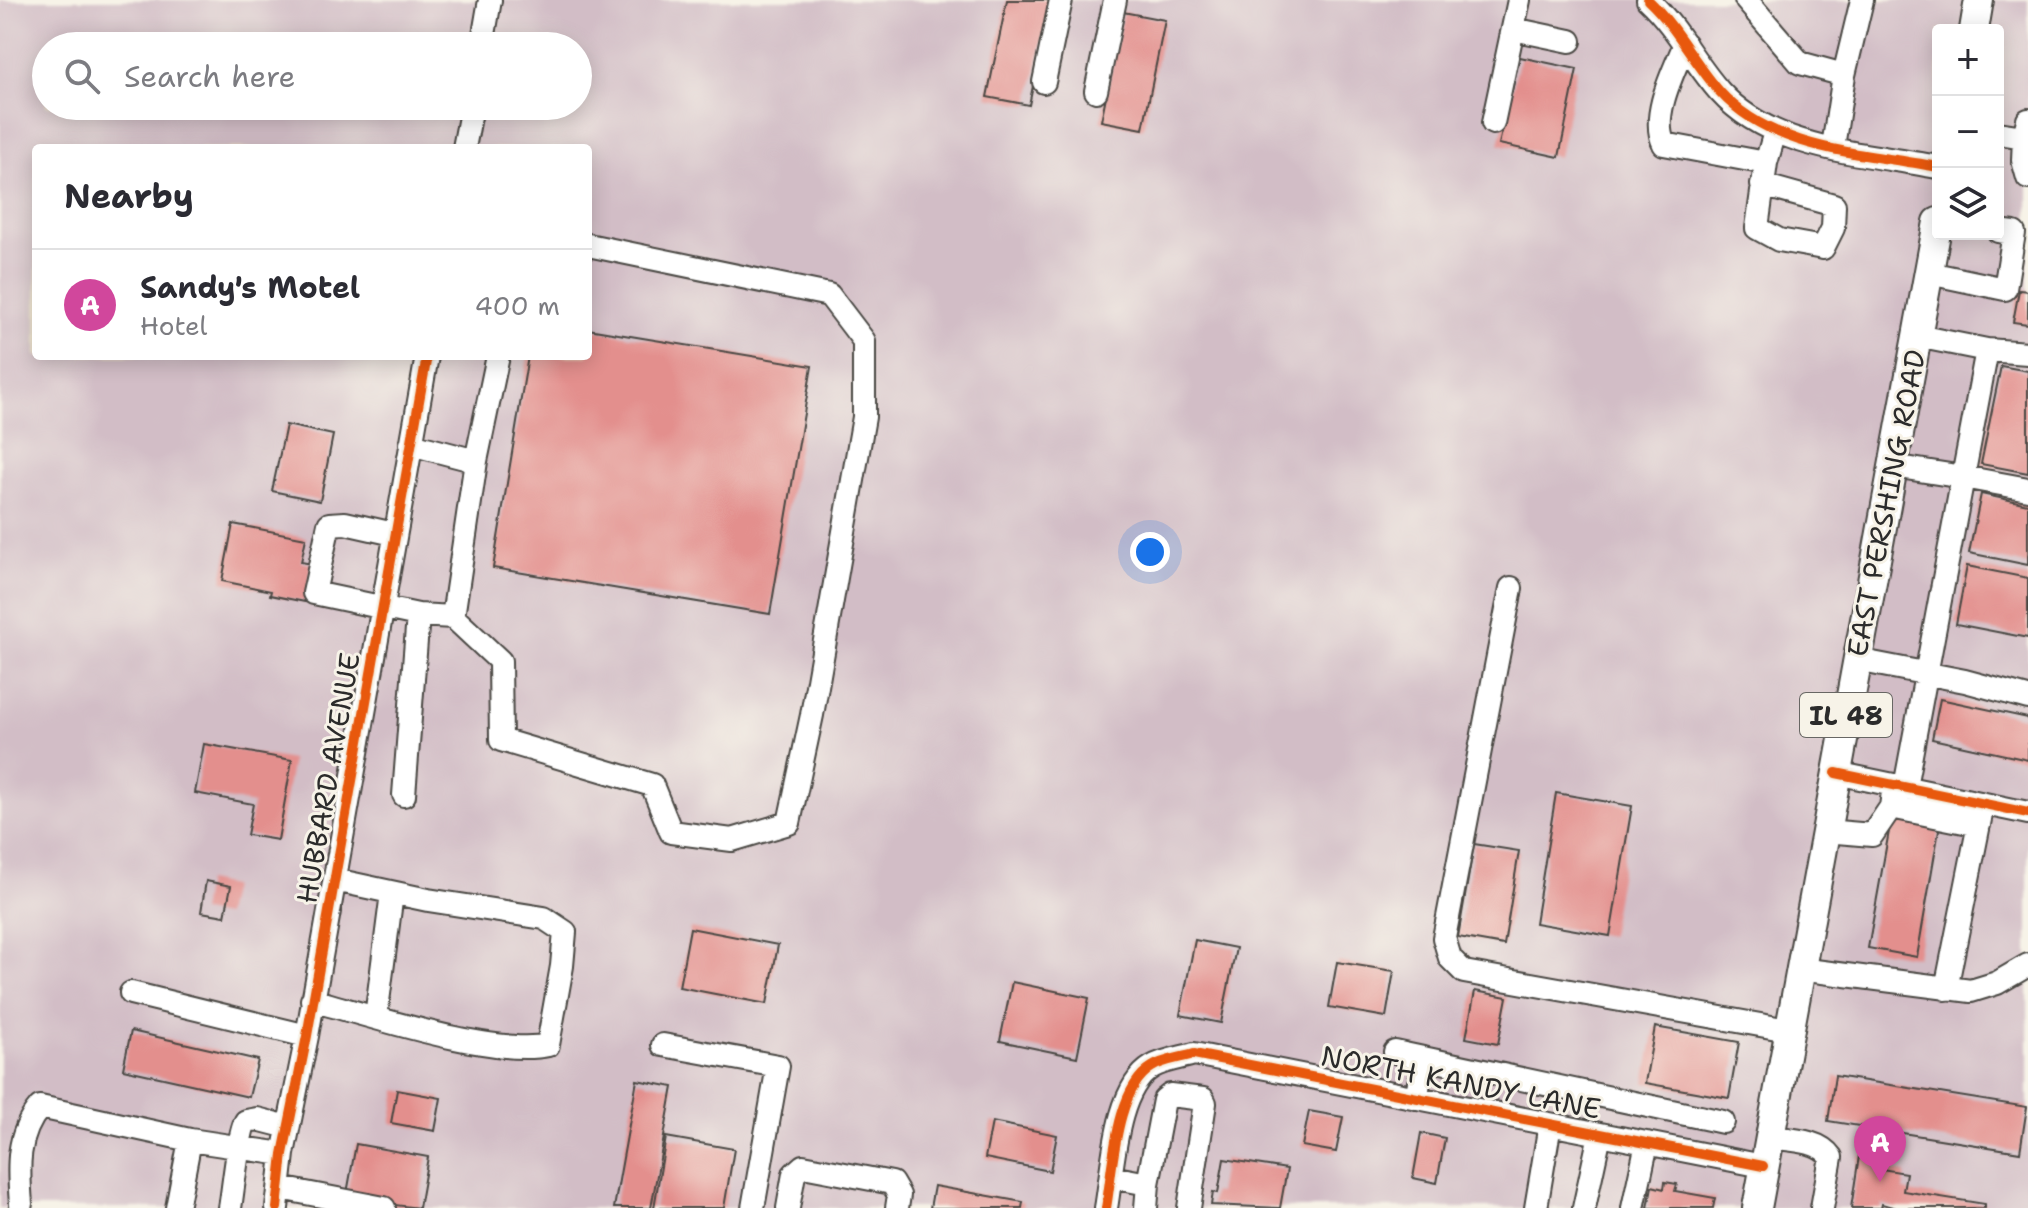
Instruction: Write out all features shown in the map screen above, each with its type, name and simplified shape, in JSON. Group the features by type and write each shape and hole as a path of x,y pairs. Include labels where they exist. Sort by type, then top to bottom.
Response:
{"main road":[{"path":"1975,24 1979,0"},
{"name":"EAST PERSHING ROAD","path":"1757,1208 1935,240"}],"street":[{"path":"484,32 490,0"},
{"path":"1044,82 1061,0"},
{"path":"1096,91 1115,0"},
{"path":"1493,123 1519,0"},
{"path":"1648,0 1721,93 1756,123 1792,139 1932,166"},
{"path":"1746,0 1800,63 1844,75"},
{"path":"1833,147 1844,75 1862,0"},
{"path":"1513,29 1570,41"},
{"path":"1685,44 1670,79 1663,111 1660,135 1664,144 1764,174 1775,132"},
{"path":"465,144 469,120"},
{"path":"2004,132 2026,129 2023,160 2028,178"},
{"path":"1929,273 2005,289 2014,233 2004,232"},
{"path":"394,534 345,523 329,524 314,593 418,615 453,617 500,661 501,740 652,785 671,832 732,840 789,823 812,715 864,417 864,341 829,295 592,246"},
{"path":"1917,336 1987,350 2028,353"},
{"path":"1825,831 1872,835 1897,793 1927,674 1987,350"},
{"name":"HUBBARD AVENUE","path":"278,1198 283,1154 307,1036 426,360"},
{"path":"453,617 476,461 497,360"},
{"path":"411,444 476,461"},
{"path":"1893,466 2028,489"},
{"path":"1511,588 1444,938 1450,958 1464,972 1788,1030"},
{"path":"404,795 418,615"},
{"path":"1857,660 2028,698"},
{"path":"1836,773 1897,793 1981,814 2028,813"},
{"path":"1946,989 1981,814"},
{"path":"312,1000 516,1048 548,1045 565,932 544,918 392,893 335,880"},
{"path":"376,1017 392,893"},
{"path":"1799,969 1971,991 1997,983 2028,965"},
{"path":"131,993 307,1036"},
{"path":"663,1045 778,1066 753,1208"},
{"path":"1395,1052 1723,1122"},
{"name":"NORTH KANDY LANE","path":"1111,1177 1131,1087 1151,1067 1194,1054 1763,1166"},
{"path":"1416,1098 1424,1058"},
{"path":"1507,1115 1515,1078"},
{"path":"1146,1208 1164,1100 1170,1095 1203,1099 1205,1103 1189,1208"},
{"path":"21,1204 18,1160 28,1121 40,1107 241,1150 283,1154"},
{"path":"1633,1208 1657,1145 1674,1112"},
{"path":"230,1208 241,1150 241,1128 246,1121 257,1119 288,1127"},
{"path":"1536,1208 1550,1124"},
{"path":"1584,1208 1600,1134"},
{"path":"1769,1137 1818,1145 1826,1150 1831,1157 1822,1208"},
{"path":"177,1208 190,1140"},
{"path":"788,1208 794,1174 803,1166 892,1183 899,1195 897,1208"},
{"path":"1106,1208 1111,1177 1148,1184"},
{"path":"278,1198 384,1208"}],"shaded area":[{"path":"0,0 2028,0 2028,1208 0,1208"}],"building":[{"path":"1007,0 1051,0 1029,105 987,97"},
{"path":"1123,12 1165,20 1143,129 1101,121"},
{"path":"1520,57 1577,69 1559,157 1499,144"},
{"path":"2019,290 2028,291 2028,324 2013,322"},
{"path":"592,330 812,366 770,614 493,568 527,360 592,360"},
{"path":"2001,366 2028,371 2028,473 1981,464"},
{"path":"286,425 333,435 320,501 272,491"},
{"path":"1981,494 2028,504 2028,565 1969,553"},
{"path":"233,524 306,538 301,562 312,564 305,602 222,581"},
{"path":"1967,566 2028,578 2028,638 1956,624"},
{"path":"1940,699 2028,718 2028,760 1932,739"},
{"path":"204,744 292,760 278,840 247,835 253,804 195,793"},
{"path":"1556,793 1632,806 1610,936 1535,923"},
{"path":"1893,809 1941,818 1917,957 1868,948"},
{"path":"1474,844 1519,851 1504,945 1458,937"},
{"path":"206,881 231,886 225,916 201,912"},
{"path":"690,928 778,945 767,1004 679,987"},
{"path":"1195,940 1236,948 1221,1023 1180,1015"},
{"path":"1337,962 1394,971 1386,1017 1329,1007"},
{"path":"1012,982 1089,998 1077,1057 1000,1041"},
{"path":"1475,991 1507,997 1498,1044 1466,1038"},
{"path":"1655,1027 1739,1042 1729,1098 1645,1083"},
{"path":"131,1031 258,1060 249,1097 123,1069"},
{"path":"1835,1076 2027,1107 2020,1152 1828,1121"},
{"path":"637,1080 673,1087 651,1208 614,1208"},
{"path":"397,1090 441,1098 435,1131 391,1123"},
{"path":"1309,1111 1343,1117 1336,1152 1302,1146"},
{"path":"992,1122 1057,1135 1050,1171 985,1158"},
{"path":"1421,1133 1445,1138 1437,1183 1413,1178"},
{"path":"666,1137 734,1149 724,1208 654,1208"},
{"path":"356,1144 428,1157 419,1208 346,1199"},
{"path":"1873,1155 1875,1168 1906,1173 1903,1191 1985,1204 1985,1208 1896,1208 1882,1204 1881,1208 1851,1208 1859,1156"},
{"path":"1224,1159 1287,1169 1280,1208 1211,1205 1213,1192 1218,1193"},
{"path":"1665,1182 1677,1184 1675,1191 1715,1198 1713,1208 1648,1208 1652,1186 1664,1189"},
{"path":"934,1186 1023,1202 1022,1208 930,1208"}],"cycle path":[{"path":"1648,0 1720,92 1742,112 1766,127 1793,138 1851,153 1932,166"},
{"path":"277,1208 283,1154 307,1036 426,360"},
{"path":"1836,773 2028,813"},
{"path":"1106,1208 1118,1131 1130,1093 1152,1067 1194,1054 1763,1166"}],"place":[{"name":"Sandy's Motel","path":"1880,1182"}]}
